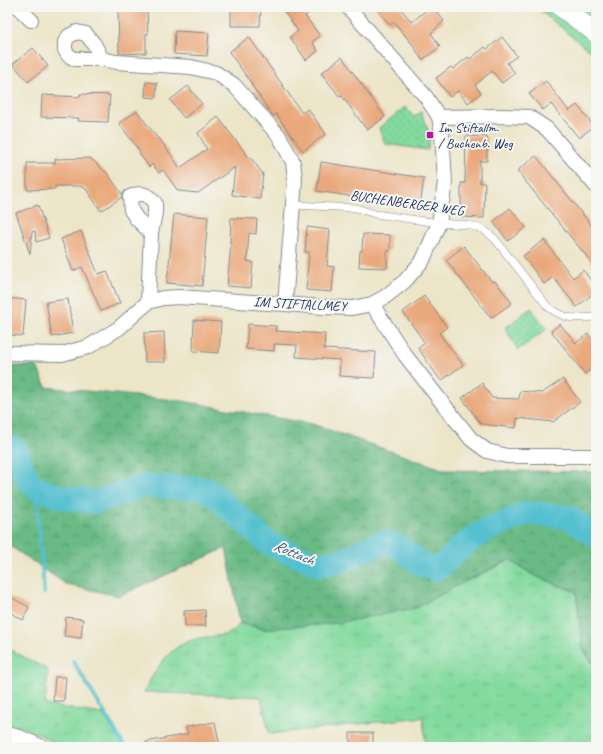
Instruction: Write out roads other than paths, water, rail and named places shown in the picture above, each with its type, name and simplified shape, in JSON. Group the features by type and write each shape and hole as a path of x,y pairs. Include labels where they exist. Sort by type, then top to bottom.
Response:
{"main road":[{"path":"561,7 596,33"}],"street":[{"path":"18,7 31,20"},
{"name":"IM STIFTALLMEY","path":"7,353 62,354 88,347 119,328 148,302 163,298 178,297 352,308 372,304 385,297 405,281 423,260 439,223 446,182 442,133 439,117 421,91 348,7"},
{"path":"102,59 116,62 191,67 216,73 234,86 279,136 293,162 295,179 285,304"},
{"path":"439,117 529,117 547,129 596,186"},
{"path":"148,302 152,233"},
{"path":"372,304 405,356 471,439 487,451 507,456 596,456"},
{"path":"7,734 19,737 42,747"}],"lane":[{"name":"BUCHENBERGER WEG","path":"293,205 356,208 375,214 439,223 468,225 483,229 494,239 548,307 559,314 570,318 596,318"}],"waterway":[{"name":"Rottach","path":"7,445 16,450 26,477 36,488 61,497 97,502 142,486 208,489 269,544 319,565 343,560 381,543 396,545 423,565 435,570 445,563 461,547 486,530 527,513 568,517 596,536"},
{"path":"36,488 44,593"},
{"path":"73,661 125,747"}],"place":[{"name":"Im Stiftallm. / Buchenb. Weg","path":"430,135"}]}
